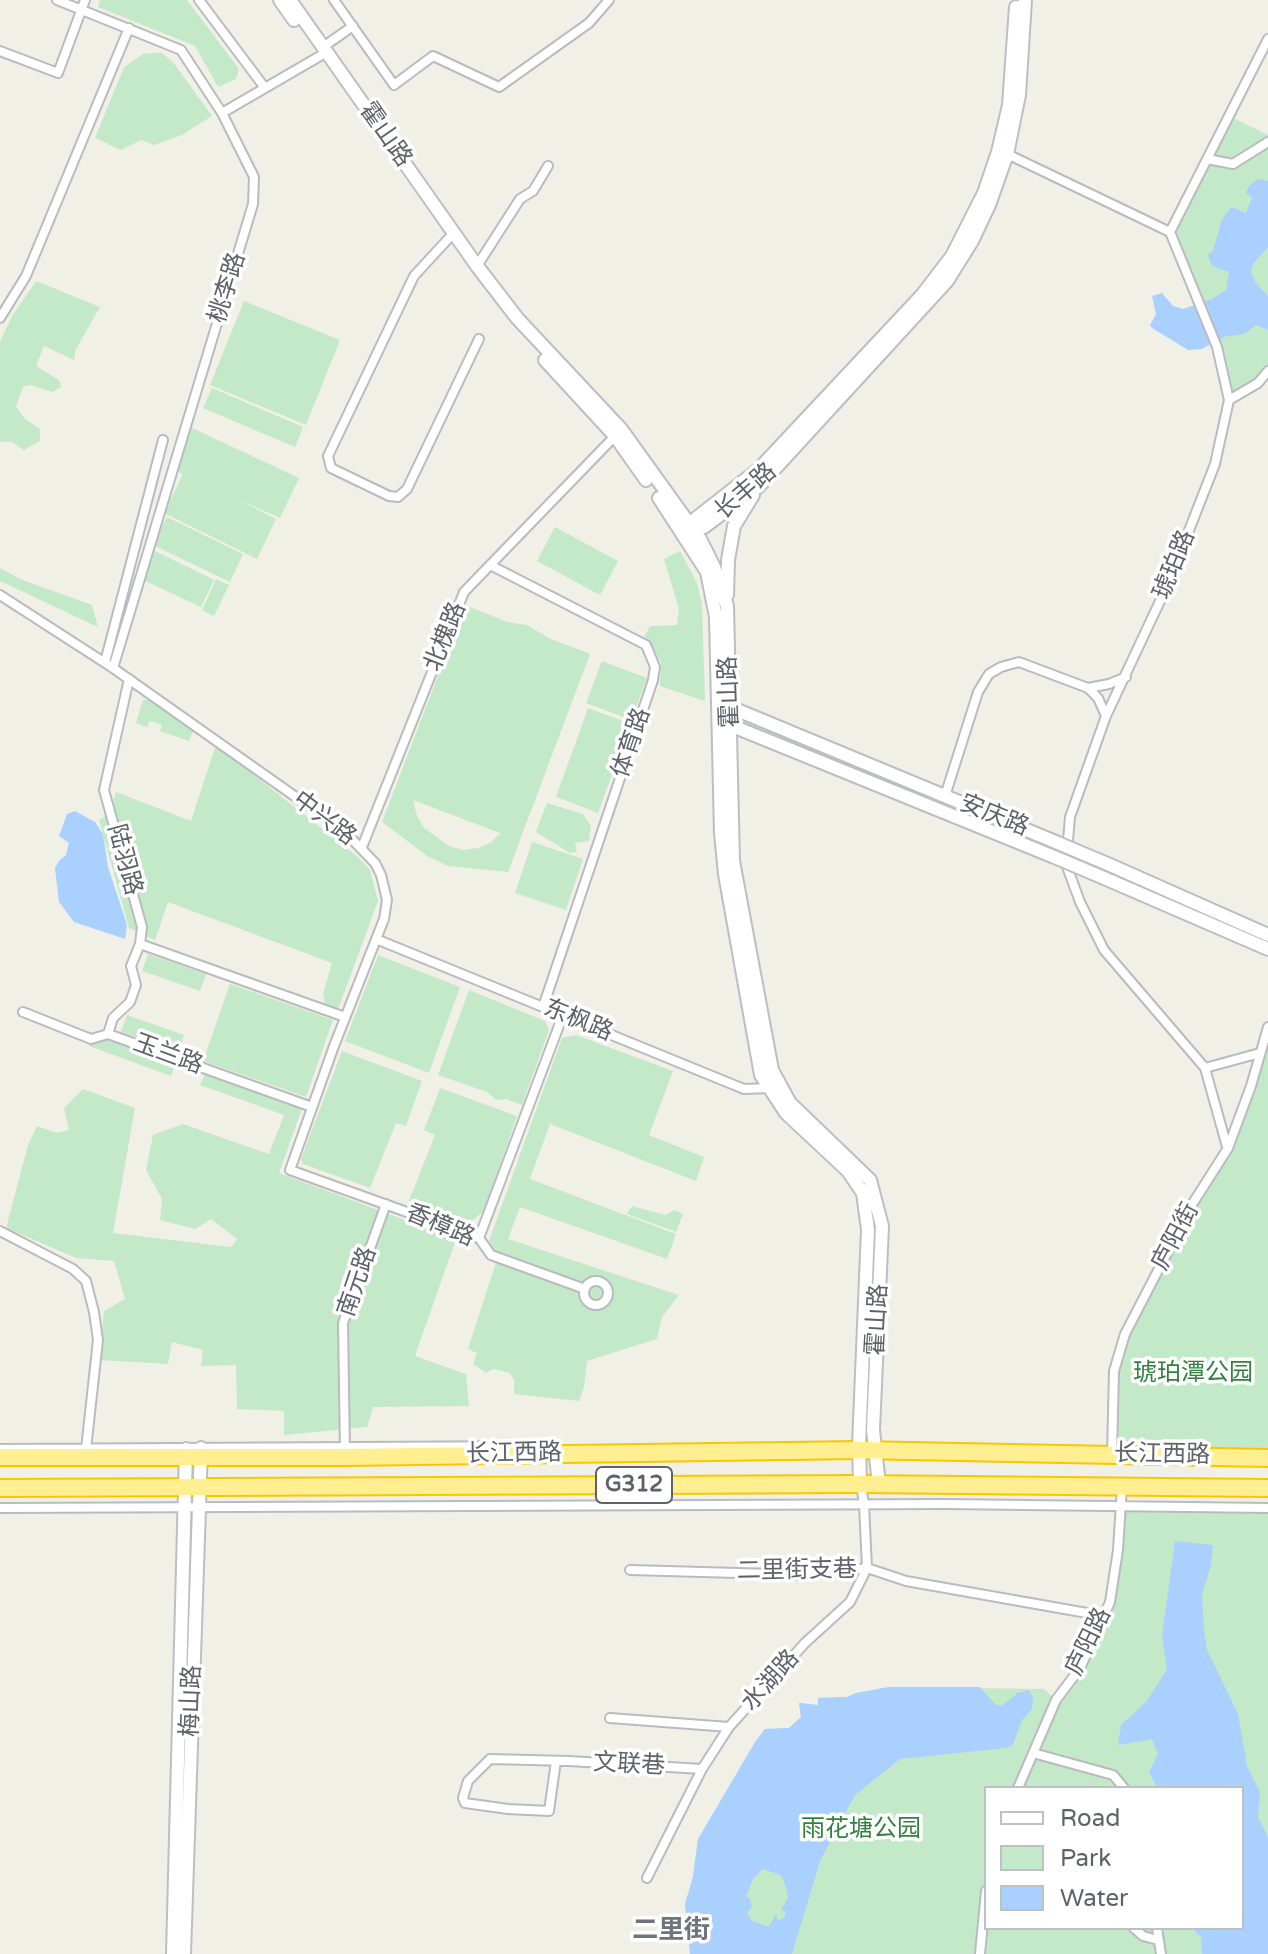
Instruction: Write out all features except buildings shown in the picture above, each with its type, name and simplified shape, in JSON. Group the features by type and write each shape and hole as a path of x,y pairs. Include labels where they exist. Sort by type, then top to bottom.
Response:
{"highway":[{"name":"长江西路","path":"0,1457 193,1452 867,1448 1112,1451 1268,1458"},
{"name":"长江西路","path":"0,1488 860,1484 1268,1488"}],"main road":[{"name":"霍山路","path":"280,0 322,52 517,318 618,432 714,567 727,606 721,833 725,874 761,1075 870,1180 882,1226 873,1430 860,1484"},
{"name":"霍山路","path":"290,0 322,52 508,320 618,432"},
{"name":"长丰路","path":"687,527 759,469 923,294 952,256 1002,153 1009,105 1016,0"},
{"name":"长丰路","path":"687,527 704,527 759,486 947,281 972,241 989,205 1019,95 1025,0"},
{"path":"727,606 728,560 734,526 759,486"},
{"name":"霍山路","path":"687,527 707,572 716,617 724,704"},
{"name":"安庆路","path":"724,704 1058,843 1107,872 1268,949"},
{"name":"安庆路","path":"724,722 1052,856 1107,872 1268,935"},
{"name":"霍山路","path":"867,1448 879,1484"},
{"name":"梅山路","path":"184,1954 193,1452"},
{"name":"梅山路","path":"173,1954 192,1508"}],"street":[{"name":"桃李路","path":"57,0 83,5 181,50 222,113 251,166 255,189 113,668"},
{"path":"199,0 265,88"},
{"path":"334,0 394,85 433,56 499,87 589,23 609,0"},
{"path":"0,51 58,73 83,5"},
{"path":"222,113 322,52 353,26"},
{"path":"0,318 26,276 129,28"},
{"path":"1002,153 1170,232 1268,39"},
{"path":"1207,159 1233,164 1268,142"},
{"path":"477,266 520,199 533,191 548,166"},
{"name":"琥珀路","path":"1170,232 1217,347 1229,400 1215,464 1168,584 1106,716 1070,817 1066,864 1080,902 1104,950 1205,1068"},
{"path":"449,238 414,276 328,456 331,468 389,496 398,497 407,489 479,339"},
{"path":"1229,400 1258,383 1268,371"},
{"name":"北槐路","path":"362,847 464,592 618,432"},
{"path":"105,662 163,440"},
{"name":"体育路","path":"490,565 646,645 655,667 543,1007"},
{"name":"中兴路","path":"0,595 105,662 344,831 375,863 385,887 386,911 290,1170"},
{"path":"945,796 978,692 989,674 1019,662 1088,688 1098,698 1106,716"},
{"path":"1088,688 1126,677"},
{"name":"陆羽路","path":"108,1034 113,1018 130,1002 136,985 131,966 140,944 142,927 104,790 129,679"},
{"name":"东枫路","path":"376,939 744,1089 776,1088"},
{"path":"140,944 345,1017"},
{"name":"玉兰路","path":"23,1012 91,1039 108,1034 312,1107"},
{"path":"479,1238 563,1015"},
{"name":"庐阳街","path":"1112,1451 1114,1371 1125,1334 1193,1203 1228,1148 1268,1027"},
{"path":"1228,1148 1205,1068 1260,1053"},
{"name":"香樟路","path":"290,1170 479,1238 491,1255 585,1289"},
{"name":"南元路","path":"345,1452 343,1323 386,1204"},
{"path":"0,1231 73,1269 86,1281 98,1340 86,1449"},
{"path":"0,1449 193,1452"},
{"path":"1112,1451 1268,1450"},
{"path":"860,1484 867,1568"},
{"name":"庐阳路","path":"1019,1786 1056,1700 1080,1668 1110,1602 1123,1486"},
{"path":"0,1508 864,1504 1268,1508"},
{"name":"二里街支巷","path":"630,1570 810,1575 867,1568 906,1581 1104,1616"},
{"name":"水湖路","path":"647,1878 702,1769 729,1727 805,1643 850,1602 867,1568"},
{"path":"610,1718 729,1727"},
{"path":"1033,1753 1113,1775 1122,1786"},
{"name":"文联巷","path":"556,1761 549,1811 465,1803 463,1798 468,1781 490,1759 556,1761 702,1769"},
{"path":"980,1954 984,1912"},
{"path":"1136,1930 1143,1936 1158,1940"},
{"path":"1157,1930 1161,1954"}],"green space":[{"path":"100,0 187,0 239,69 236,79 218,87 195,46 98,7"},
{"path":"162,53 173,62 212,116 182,135 154,145 141,140 121,150 95,138 124,67 143,54"},
{"path":"1229,116 1268,135 1268,371 1229,400 1217,347 1170,232"},
{"path":"36,281 100,307 76,349 74,360 44,346 36,366 59,380 61,387 52,392 30,385 23,387 16,406 24,418 40,429 40,441 24,450 12,442 0,442 0,342 12,316"},
{"path":"244,301 340,340 306,425 210,385"},
{"path":"212,388 303,427 295,447 203,408"},
{"path":"190,427 299,478 280,518 239,500 276,519 257,559 164,513 183,474 171,468"},
{"path":"167,517 243,554 230,582 153,545"},
{"path":"555,527 618,561 600,595 537,561"},
{"path":"155,551 214,580 201,607 141,579"},
{"path":"680,551 697,583 702,604 705,701 660,686 661,662 644,637 650,626 677,625 679,609 664,559"},
{"path":"0,568 20,579 92,605 98,627 0,581"},
{"path":"216,579 229,585 214,616 202,610"},
{"path":"465,605 507,622 527,625 549,638 590,654 508,872 448,866 427,856 382,822","holes":["413,800 500,833 490,843 478,848 463,850 449,846 424,828"]},
{"path":"602,661 647,678 631,720 586,703"},
{"path":"143,700 151,700 194,729 189,741 160,731 162,725 150,721 147,727 136,723"},
{"path":"588,708 631,724 598,813 556,797"},
{"path":"216,745 358,857 370,870 378,901 337,1012 326,1008 323,994 332,963 168,902 155,940 129,928 99,820 115,810 116,792 191,821"},
{"path":"547,803 583,814 591,826 589,841 575,843 577,852 570,853 536,832"},
{"path":"532,842 583,859 566,910 515,893"},
{"path":"148,954 206,974 200,991 142,971"},
{"path":"378,955 460,987 429,1073 345,1041"},
{"path":"230,984 333,1020 306,1097 203,1061"},
{"path":"469,990 545,1021 549,1030 522,1105 506,1099 496,1100 487,1092 438,1075"},
{"path":"127,1015 184,1035 179,1052 121,1032"},
{"name":"琥珀潭公园","path":"1268,1027 1268,1450 1112,1448 1114,1371 1125,1334 1228,1148"},
{"path":"576,1035 673,1071 649,1135 704,1157 696,1181 550,1124 530,1179 676,1234 667,1259 520,1207 508,1239 679,1295 662,1317 657,1339 587,1361 579,1401 514,1394 514,1380 510,1373 493,1369 486,1373 473,1364 477,1353 468,1349 498,1256 489,1241 562,1038"},
{"path":"107,1038 176,1062 171,1076 89,1046 91,1041"},
{"path":"342,1051 422,1081 406,1126 396,1123 370,1188 303,1164 301,1159"},
{"path":"206,1072 303,1106 279,1173 456,1239 415,1356 466,1374 469,1406 373,1407 367,1427 284,1435 284,1411 237,1409 236,1365 201,1366 203,1350 172,1342 168,1364 99,1360 104,1311 125,1299 114,1261 76,1258 6,1228 28,1145 37,1126 57,1133 69,1130 64,1108 83,1089 135,1108 113,1233 231,1247 237,1239 211,1219 195,1229 160,1220 162,1199 146,1170 153,1135 183,1124 269,1154 284,1115 200,1085"},
{"path":"440,1088 517,1116 484,1211 469,1223 409,1201 435,1135 424,1130"},
{"path":"632,1206 666,1215 674,1210 683,1214 676,1232 627,1214"},
{"name":"雨花塘公园","path":"1121,1508 1268,1508 1268,1954 690,1954 685,1904 693,1877 698,1839 765,1729 789,1728 801,1717 799,1703 818,1705 818,1698 847,1697 890,1687 1044,1689 1056,1700 1080,1668 1110,1602"}],"water":[{"path":"1258,179 1268,181 1268,247 1253,264 1251,273 1268,296 1268,330 1256,325 1244,334 1223,337 1202,349 1188,350 1150,325 1156,314 1152,296 1162,293 1173,306 1183,309 1212,299 1226,290 1229,272 1212,266 1208,255 1213,251 1222,219 1231,207 1246,213 1252,197 1246,193"},
{"path":"75,811 95,822 103,834 108,867 127,925 125,939 74,922 59,902 55,868 66,855 69,843 59,836 67,814"},
{"path":"1175,1541 1213,1545 1202,1595 1204,1631 1207,1650 1238,1714 1247,1766 1260,1792 1258,1817 1268,1838 1268,1954 1202,1954 1201,1937 1194,1930 1244,1930 1244,1786 1156,1786 1149,1772 1158,1754 1152,1739 1118,1745 1121,1725 1146,1702 1167,1669 1162,1636"},
{"path":"889,1687 980,1687 995,1704 1001,1706 1018,1693 1029,1690 1033,1698 1032,1709 1021,1722 1013,1745 900,1759 855,1795 820,1861 792,1954 690,1954 685,1904 693,1877 698,1839 755,1742 765,1729 789,1728 801,1717 799,1703 818,1705 818,1698 847,1697","holes":["763,1869 781,1875 788,1898 781,1910 786,1912 784,1918 778,1920 776,1914 769,1927 752,1921 747,1914 752,1907 746,1896 753,1879"]}],"district":[{"name":"二里街","path":"671,1931"}]}
